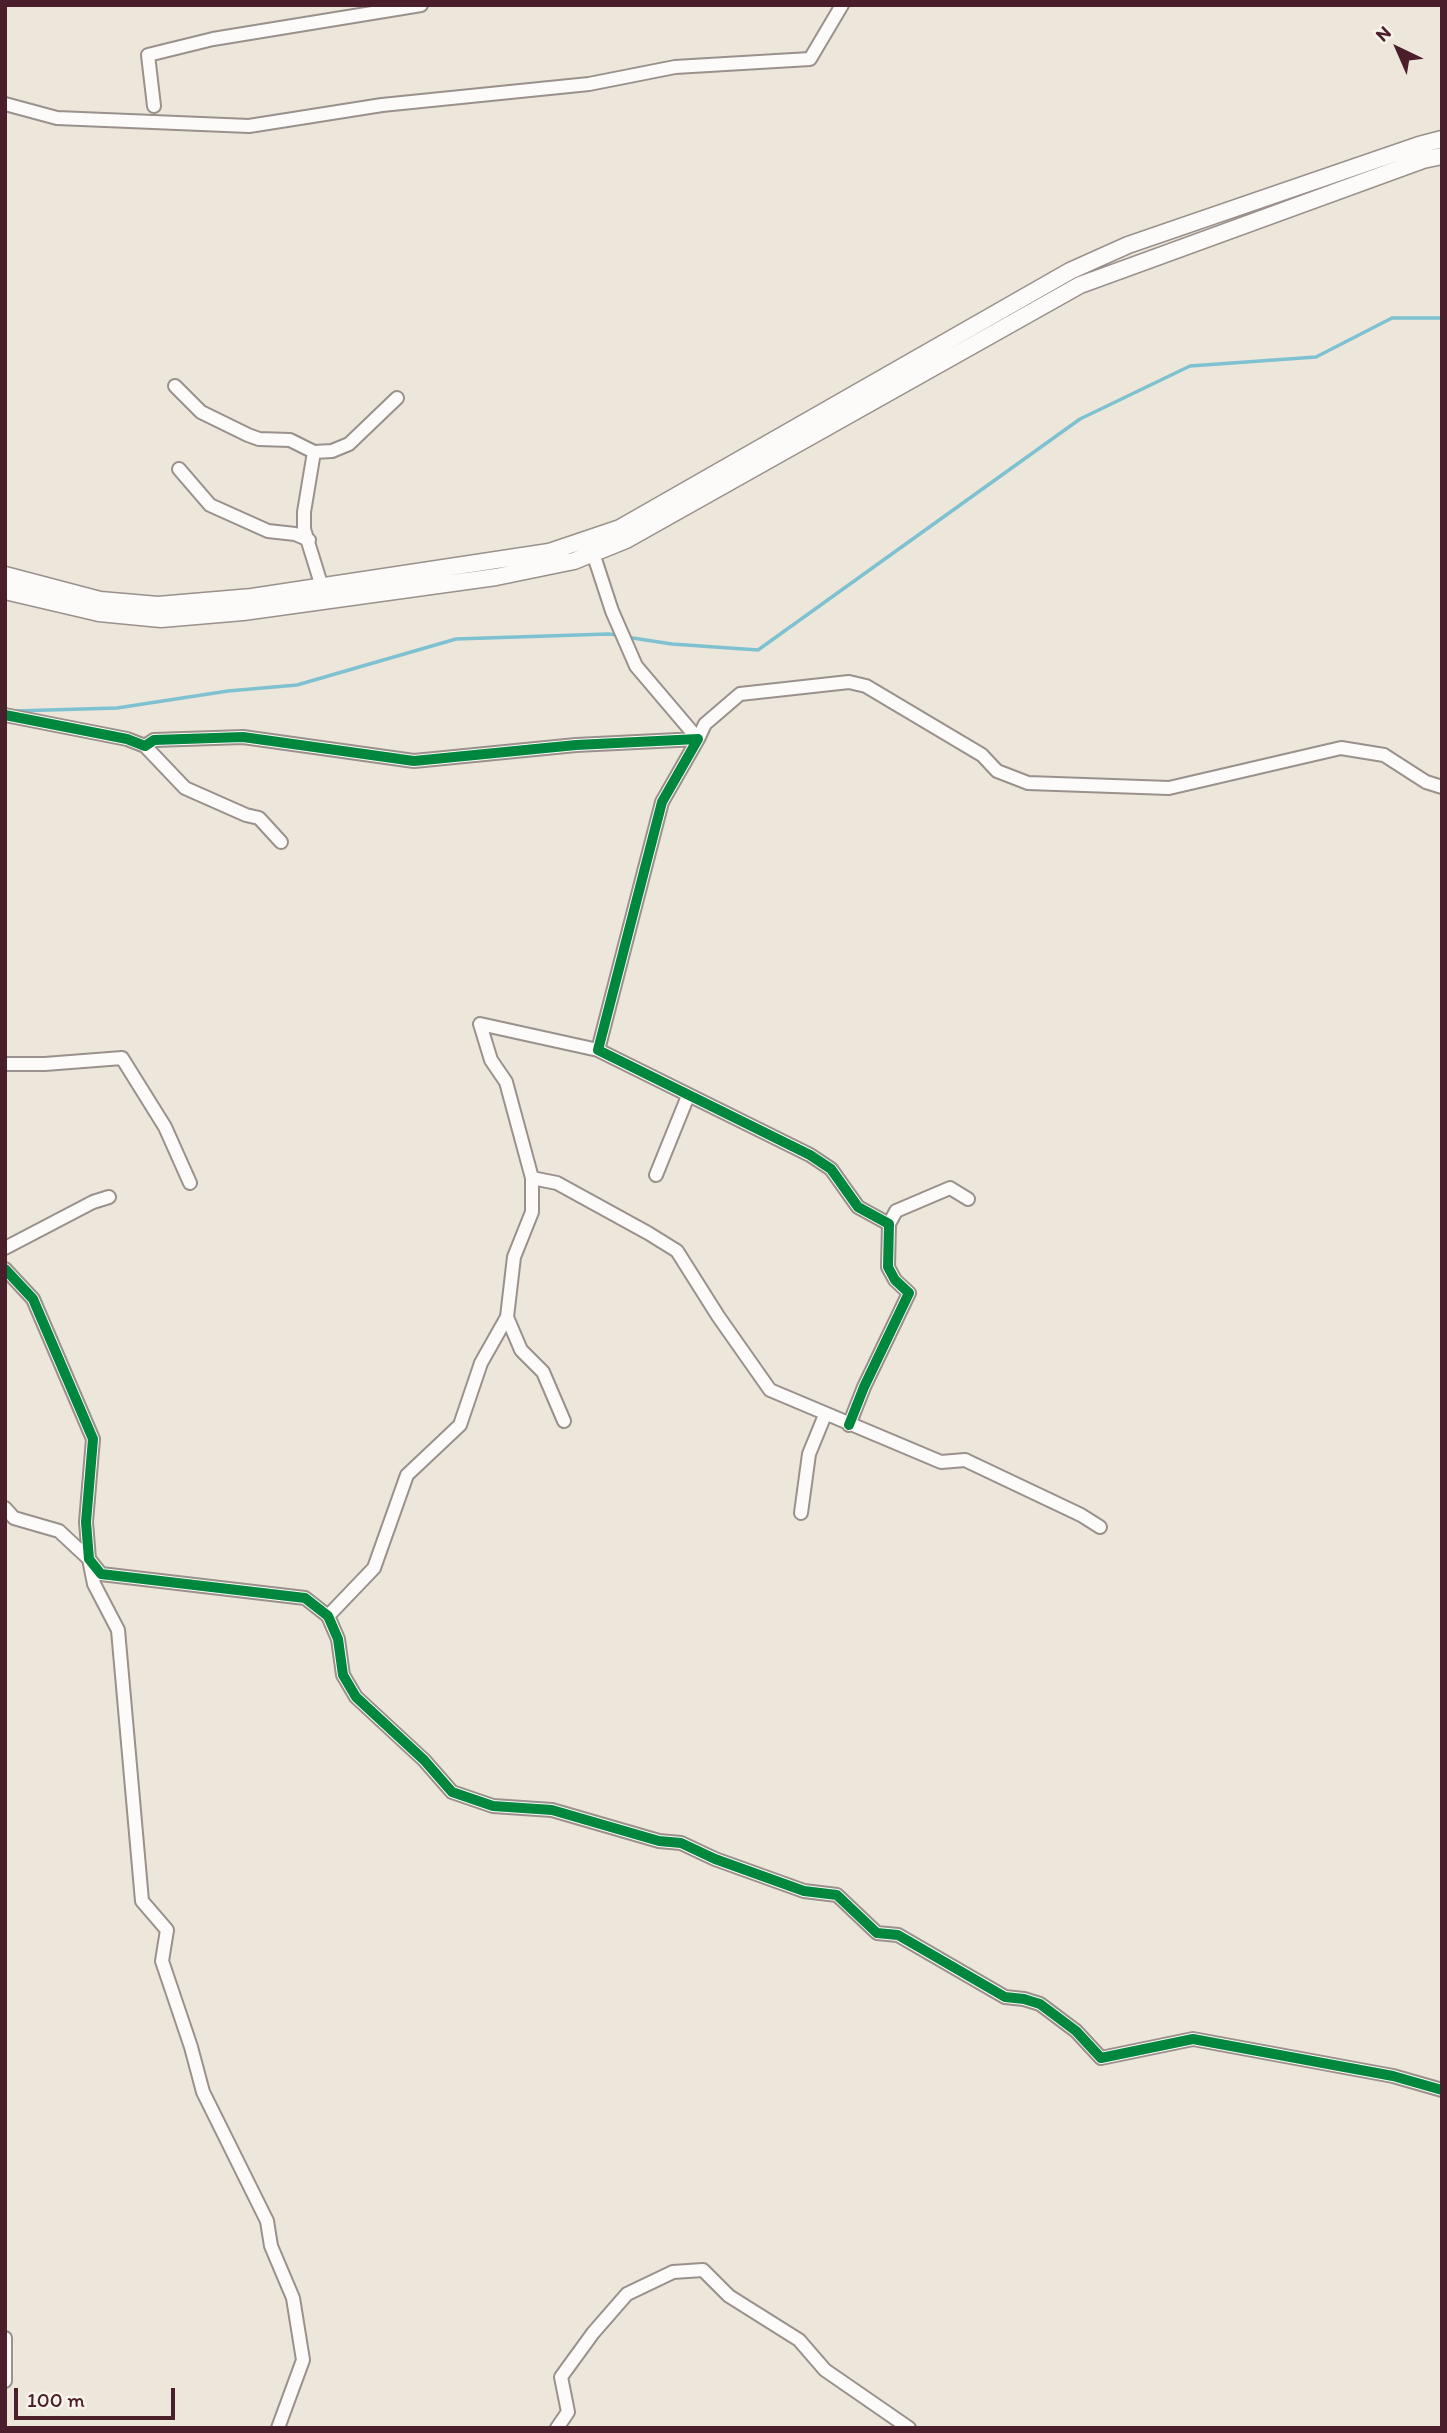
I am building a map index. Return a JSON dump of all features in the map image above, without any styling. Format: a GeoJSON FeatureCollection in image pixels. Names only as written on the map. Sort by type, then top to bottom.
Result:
{"type":"FeatureCollection","features":[{"type":"Feature","properties":{"kind":"main road"},"geometry":{"type":"LineString","coordinates":[[5,575],[100,600],[158,605],[252,597],[549,552],[620,528],[1070,271],[1128,245],[1442,139]]}},
{"type":"Feature","properties":{"kind":"main road"},"geometry":{"type":"LineString","coordinates":[[5,592],[99,613],[161,619],[243,612],[495,577],[574,561],[626,540],[1080,285],[1412,164],[1442,156]]}},
{"type":"Feature","properties":{"kind":"street"},"geometry":{"type":"LineString","coordinates":[[154,106],[148,55],[213,39],[421,5]]}},
{"type":"Feature","properties":{"kind":"street"},"geometry":{"type":"LineString","coordinates":[[5,104],[57,118],[249,126],[382,105],[589,83],[675,67],[810,58],[842,5]]}},
{"type":"Feature","properties":{"kind":"street"},"geometry":{"type":"LineString","coordinates":[[175,386],[201,412],[248,435],[259,439],[290,440],[314,452],[331,452],[349,444],[397,398]]}},
{"type":"Feature","properties":{"kind":"street"},"geometry":{"type":"LineString","coordinates":[[314,452],[304,512],[304,529],[322,587]]}},
{"type":"Feature","properties":{"kind":"street"},"geometry":{"type":"LineString","coordinates":[[178,469],[210,505],[268,531],[295,534],[309,540]]}},
{"type":"Feature","properties":{"kind":"street"},"geometry":{"type":"LineString","coordinates":[[593,553],[612,611],[636,666],[698,739]]}},
{"type":"Feature","properties":{"kind":"street"},"geometry":{"type":"LineString","coordinates":[[598,1050],[662,802],[705,724],[740,694],[849,682],[866,686],[982,755],[997,771],[1028,783],[1169,788],[1342,748],[1384,755],[1426,782],[1442,787]]}},
{"type":"Feature","properties":{"kind":"street"},"geometry":{"type":"LineString","coordinates":[[5,715],[127,739],[145,746],[185,788],[246,815],[259,818],[281,842]]}},
{"type":"Feature","properties":{"kind":"street"},"geometry":{"type":"LineString","coordinates":[[145,746],[154,740],[243,737],[414,761],[576,745],[698,739]]}},
{"type":"Feature","properties":{"kind":"street"},"geometry":{"type":"LineString","coordinates":[[328,1616],[374,1568],[407,1475],[460,1425],[481,1363],[507,1317],[514,1256],[532,1212],[532,1178],[506,1082],[491,1060],[480,1024],[598,1050],[810,1155],[831,1169],[858,1207],[889,1224]]}},
{"type":"Feature","properties":{"kind":"street"},"geometry":{"type":"LineString","coordinates":[[5,1064],[46,1065],[122,1058],[165,1126],[190,1184]]}},
{"type":"Feature","properties":{"kind":"street"},"geometry":{"type":"LineString","coordinates":[[656,1175],[688,1096]]}},
{"type":"Feature","properties":{"kind":"street"},"geometry":{"type":"LineString","coordinates":[[532,1178],[557,1183],[677,1251],[770,1390],[941,1462],[965,1460],[1081,1515],[1100,1527]]}},
{"type":"Feature","properties":{"kind":"street"},"geometry":{"type":"LineString","coordinates":[[849,1425],[909,1293],[895,1280],[888,1267],[889,1224],[897,1211],[950,1188],[968,1199]]}},
{"type":"Feature","properties":{"kind":"street"},"geometry":{"type":"LineString","coordinates":[[5,1248],[93,1202],[109,1197]]}},
{"type":"Feature","properties":{"kind":"street"},"geometry":{"type":"LineString","coordinates":[[5,1269],[33,1299],[93,1439],[86,1522],[89,1559],[94,1584],[118,1630],[142,1901],[167,1930],[162,1961],[203,2092],[267,2221],[271,2246],[293,2298],[303,2360],[278,2428]]}},
{"type":"Feature","properties":{"kind":"street"},"geometry":{"type":"LineString","coordinates":[[507,1317],[521,1350],[543,1372],[564,1420]]}},
{"type":"Feature","properties":{"kind":"street"},"geometry":{"type":"LineString","coordinates":[[801,1513],[809,1454],[825,1415]]}},
{"type":"Feature","properties":{"kind":"street"},"geometry":{"type":"LineString","coordinates":[[5,1508],[14,1518],[59,1531],[101,1574],[305,1598],[328,1616],[338,1639],[342,1675],[356,1697],[424,1760],[452,1792],[492,1806],[552,1810],[659,1841],[681,1843],[715,1859],[804,1891],[837,1895],[877,1933],[898,1935],[1005,1997],[1024,1998],[1040,2004],[1076,2031],[1101,2058],[1193,2039],[1393,2076],[1442,2090]]}},
{"type":"Feature","properties":{"kind":"street"},"geometry":{"type":"LineString","coordinates":[[557,2428],[568,2412],[561,2377],[593,2333],[627,2294],[673,2272],[703,2270],[729,2296],[799,2340],[825,2370],[909,2428]]}},
{"type":"Feature","properties":{"kind":"street"},"geometry":{"type":"LineString","coordinates":[[5,2338],[5,2381]]}},
{"type":"Feature","properties":{"kind":"waterway"},"geometry":{"type":"LineString","coordinates":[[626,637],[672,644],[758,650],[1080,419],[1190,366],[1316,357],[1392,318],[1442,318]]}},
{"type":"Feature","properties":{"kind":"waterway"},"geometry":{"type":"LineString","coordinates":[[14,711],[117,708],[228,691],[297,685],[456,639],[618,635]]}},
{"type":"Feature","properties":{"kind":"cycle path"},"geometry":{"type":"LineString","coordinates":[[5,715],[127,739],[145,746],[154,740],[243,737],[414,761],[576,745],[698,739],[662,802],[598,1050],[810,1155],[831,1169],[858,1207],[889,1224],[888,1267],[895,1280],[909,1293],[849,1425]]}},
{"type":"Feature","properties":{"kind":"cycle path"},"geometry":{"type":"LineString","coordinates":[[5,1269],[33,1299],[93,1439],[86,1522],[89,1559],[101,1574],[305,1598],[328,1616],[338,1639],[343,1675],[356,1697],[424,1760],[452,1792],[493,1806],[552,1810],[659,1841],[681,1843],[715,1859],[804,1891],[837,1895],[877,1933],[898,1935],[1005,1997],[1040,2004],[1076,2031],[1101,2058],[1193,2039],[1393,2076],[1442,2090]]}}]}
